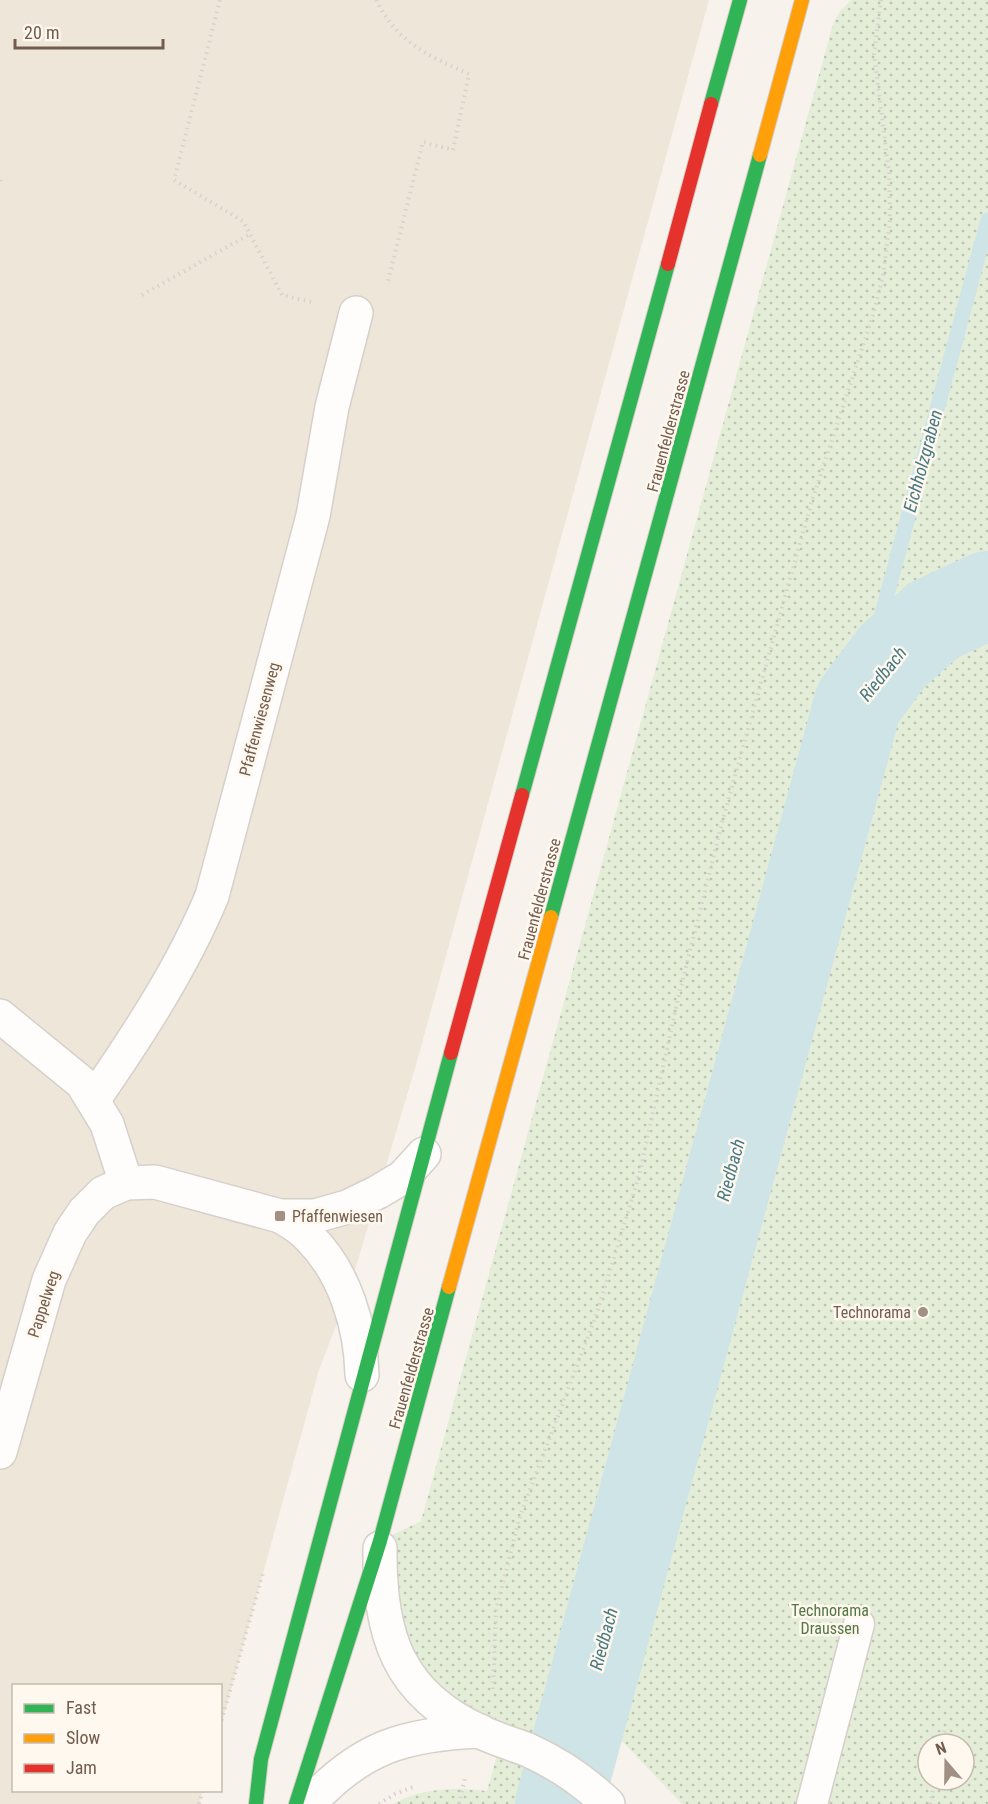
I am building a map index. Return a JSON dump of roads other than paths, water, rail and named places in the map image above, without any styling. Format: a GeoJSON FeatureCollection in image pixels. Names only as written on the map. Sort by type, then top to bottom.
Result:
{"type":"FeatureCollection","features":[{"type":"Feature","properties":{"kind":"main road"},"geometry":{"type":"LineString","coordinates":[[256,1804],[261,1759],[362,1380],[740,0]]}},
{"type":"Feature","properties":{"kind":"main road","name":"Frauenfelderstrasse"},"geometry":{"type":"LineString","coordinates":[[296,1804],[380,1540],[802,0]]}},
{"type":"Feature","properties":{"kind":"street","name":"Pfaffenwiesenweg"},"geometry":{"type":"LineString","coordinates":[[94,1100],[184,955],[212,896],[313,516],[332,407],[356,313]]}},
{"type":"Feature","properties":{"kind":"street"},"geometry":{"type":"LineString","coordinates":[[0,1016],[75,1076],[94,1100],[107,1124],[126,1183],[155,1182],[280,1216],[315,1216],[347,1207],[378,1192],[404,1177],[424,1154]]}},
{"type":"Feature","properties":{"kind":"street","name":"Pappelweg"},"geometry":{"type":"LineString","coordinates":[[0,1452],[49,1280],[70,1233],[93,1201],[103,1193],[126,1183]]}},
{"type":"Feature","properties":{"kind":"street"},"geometry":{"type":"LineString","coordinates":[[280,1216],[310,1237],[333,1268],[347,1297],[358,1329],[362,1351],[362,1380]]}},
{"type":"Feature","properties":{"kind":"street"},"geometry":{"type":"LineString","coordinates":[[380,1540],[383,1611],[396,1654],[406,1673],[418,1688],[447,1712],[480,1731],[530,1751],[565,1770],[606,1802]]}},
{"type":"Feature","properties":{"kind":"street"},"geometry":{"type":"LineString","coordinates":[[309,1804],[332,1780],[366,1755],[386,1746],[428,1735],[480,1731]]}},
{"type":"Feature","properties":{"kind":"lane"},"geometry":{"type":"LineString","coordinates":[[812,1804],[859,1624]]}},
{"type":"Feature","properties":{"kind":"waterway","name":"Eichholzgraben"},"geometry":{"type":"LineString","coordinates":[[858,703],[988,220]]}},
{"type":"Feature","properties":{"kind":"waterway","name":"Riedbach"},"geometry":{"type":"LineString","coordinates":[[559,1804],[858,703],[893,656],[934,620],[988,595]]}},
{"type":"Feature","properties":{"kind":"place","name":"Pfaffenwiesen"},"geometry":{"type":"Point","coordinates":[280,1216]}},
{"type":"Feature","properties":{"kind":"place","name":"Technorama"},"geometry":{"type":"Point","coordinates":[923,1312]}},
{"type":"Feature","properties":{"kind":"park label","name":"Technorama Draussen"},"geometry":{"type":"Point","coordinates":[830,1619]}}]}
